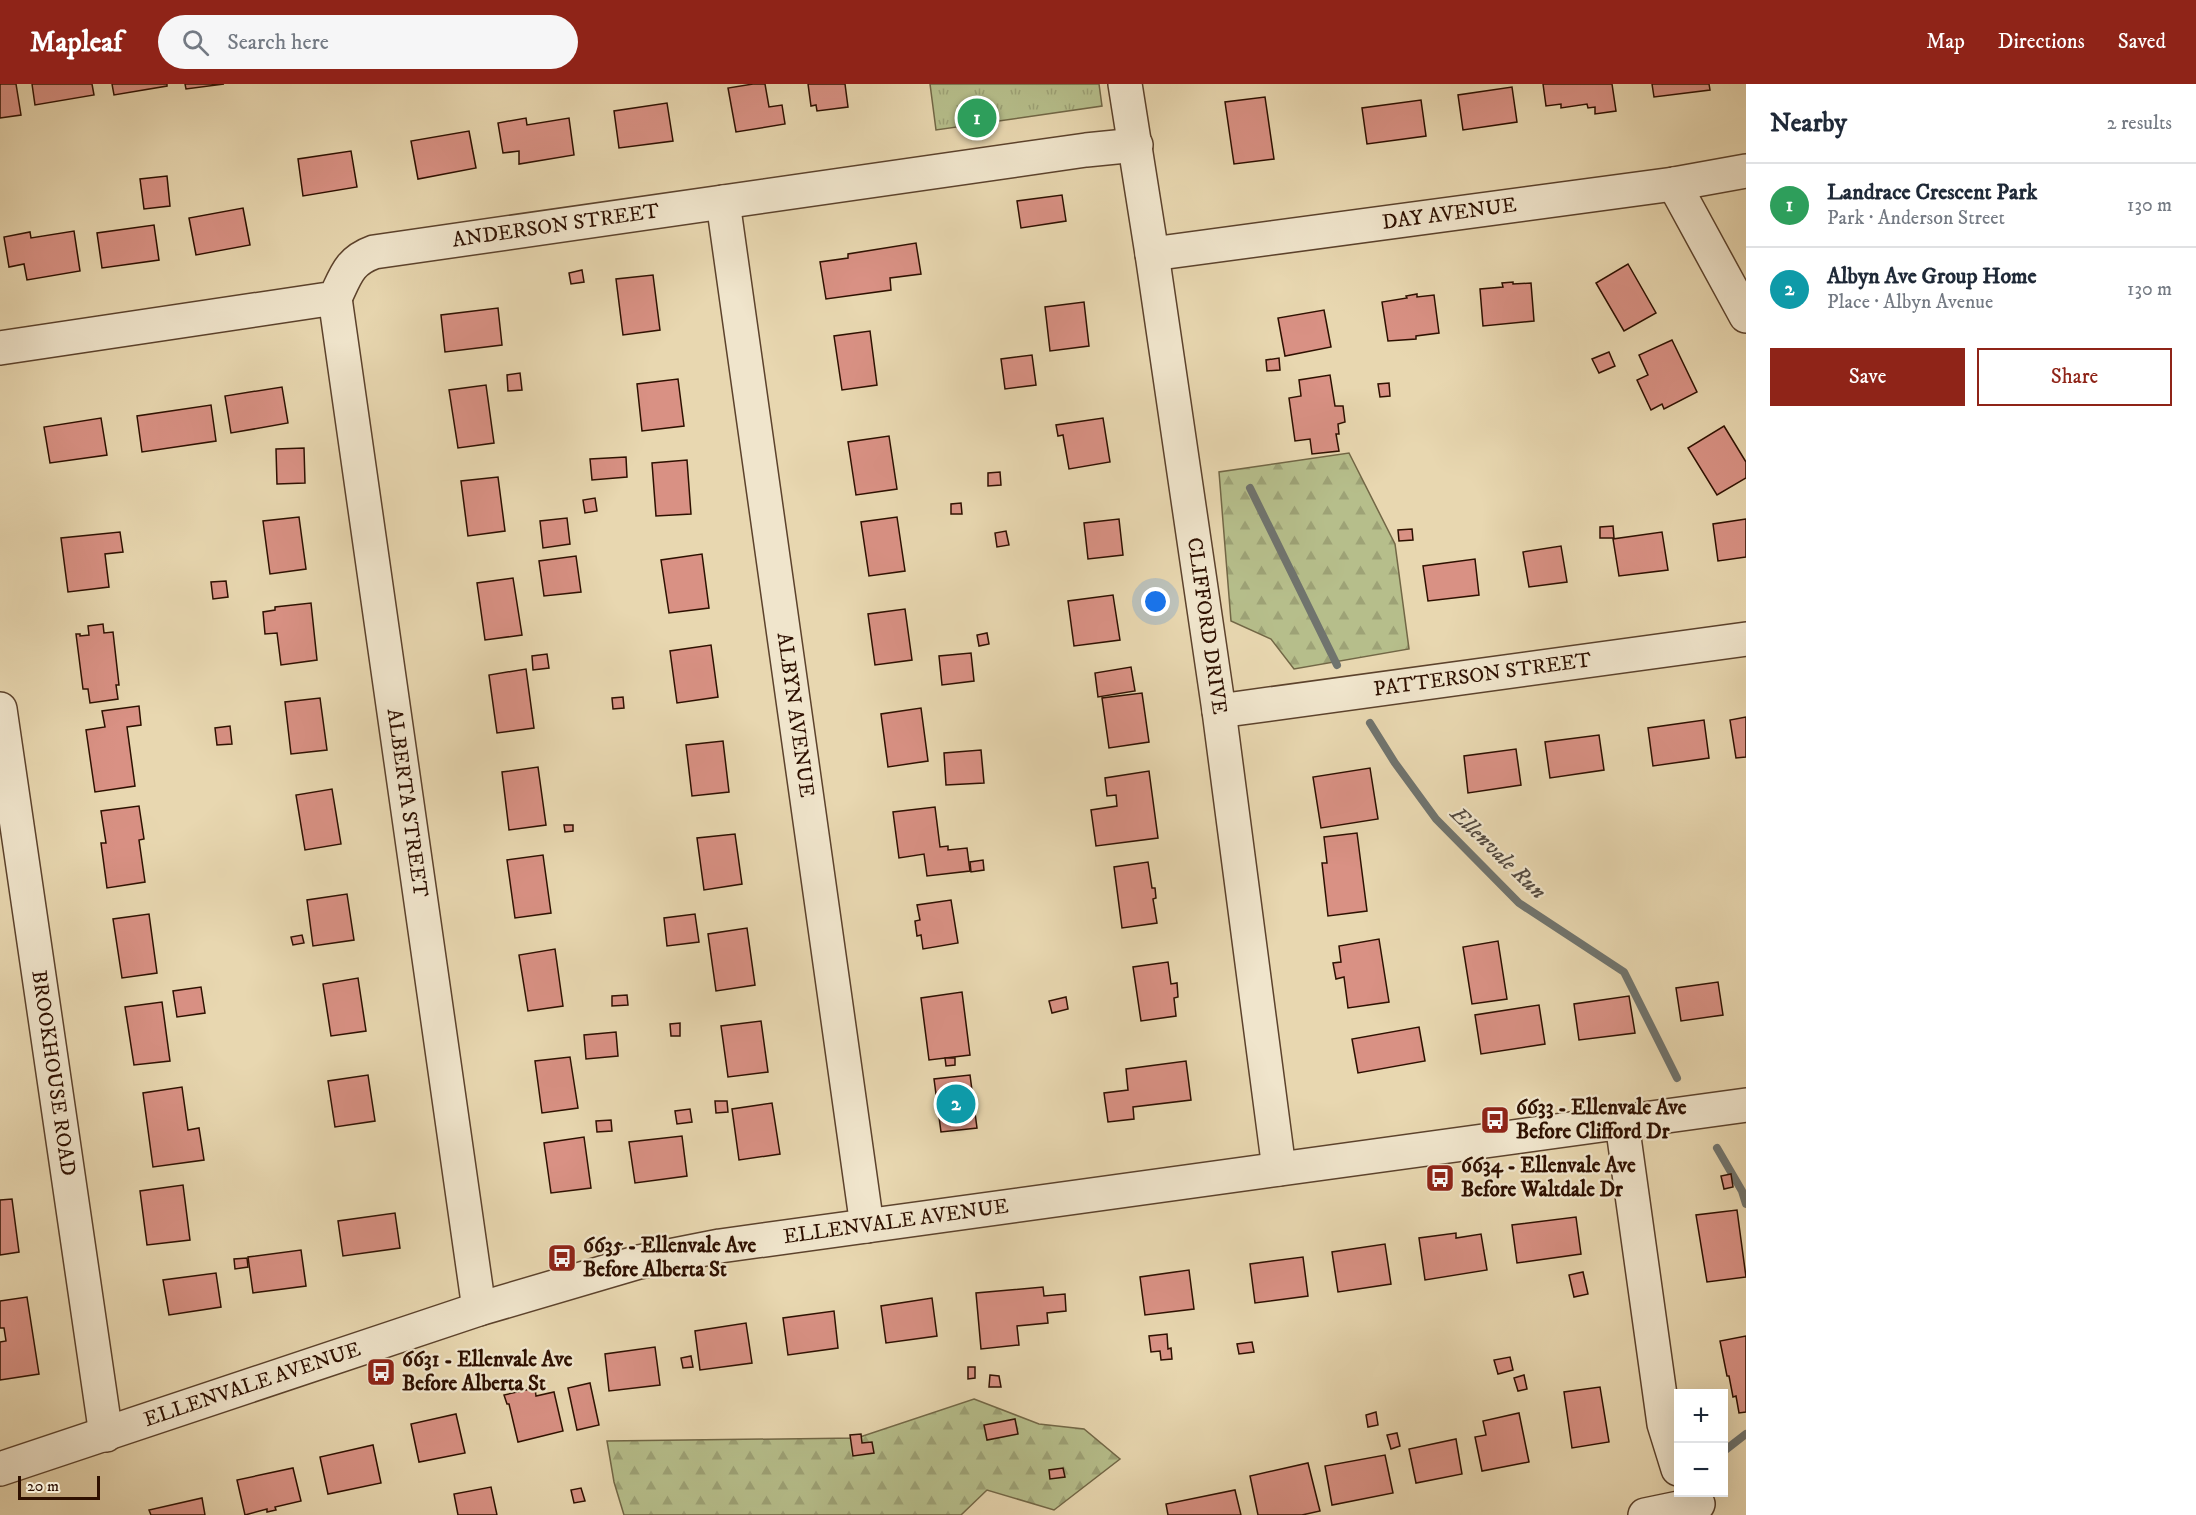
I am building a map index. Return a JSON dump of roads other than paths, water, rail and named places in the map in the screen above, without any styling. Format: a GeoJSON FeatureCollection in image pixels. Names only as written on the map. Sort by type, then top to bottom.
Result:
{"type":"FeatureCollection","features":[{"type":"Feature","properties":{"kind":"street","name":"CLIFFORD DRIVE"},"geometry":{"type":"LineString","coordinates":[[1125,84],[1136,144],[1219,711],[1279,1169]]}},
{"type":"Feature","properties":{"kind":"street","name":"ANDERSON STREET"},"geometry":{"type":"LineString","coordinates":[[335,298],[347,272],[359,257],[374,252],[1136,144]]}},
{"type":"Feature","properties":{"kind":"street","name":"DAY AVENUE"},"geometry":{"type":"LineString","coordinates":[[1152,254],[1674,184],[1746,171]]}},
{"type":"Feature","properties":{"kind":"street"},"geometry":{"type":"LineString","coordinates":[[1674,184],[1746,316]]}},
{"type":"Feature","properties":{"kind":"street","name":"ALBYN AVENUE"},"geometry":{"type":"LineString","coordinates":[[723,202],[867,1226]]}},
{"type":"Feature","properties":{"kind":"street"},"geometry":{"type":"LineString","coordinates":[[0,348],[335,298]]}},
{"type":"Feature","properties":{"kind":"street","name":"ALBERTA STREET"},"geometry":{"type":"LineString","coordinates":[[335,298],[479,1309]]}},
{"type":"Feature","properties":{"kind":"street","name":"PATTERSON STREET"},"geometry":{"type":"LineString","coordinates":[[1219,711],[1746,639]]}},
{"type":"Feature","properties":{"kind":"street","name":"BROOKHOUSE ROAD"},"geometry":{"type":"LineString","coordinates":[[0,709],[13,894],[106,1435]]}},
{"type":"Feature","properties":{"kind":"street","name":"ELLENVALE AVENUE"},"geometry":{"type":"LineString","coordinates":[[0,1469],[479,1309],[639,1262],[720,1246],[1746,1105]]}},
{"type":"Feature","properties":{"kind":"street"},"geometry":{"type":"LineString","coordinates":[[1622,1123],[1664,1424],[1674,1456]]}},
{"type":"Feature","properties":{"kind":"street"},"geometry":{"type":"LineString","coordinates":[[1645,1515],[1700,1504]]}},
{"type":"Feature","properties":{"kind":"waterway","name":"Ellenvale Run"},"geometry":{"type":"LineString","coordinates":[[1250,488],[1337,665]]}},
{"type":"Feature","properties":{"kind":"waterway","name":"Ellenvale Run"},"geometry":{"type":"LineString","coordinates":[[1370,723],[1395,763],[1436,819],[1519,903],[1624,972],[1677,1078]]}},
{"type":"Feature","properties":{"kind":"waterway","name":"Ellenvale Run"},"geometry":{"type":"LineString","coordinates":[[1717,1148],[1742,1191],[1746,1204]]}},
{"type":"Feature","properties":{"kind":"waterway","name":"Ellenvale Run"},"geometry":{"type":"LineString","coordinates":[[1728,1448],[1746,1434]]}},
{"type":"Feature","properties":{"kind":"place","name":"Landrace Crescent Park"},"geometry":{"type":"Point","coordinates":[977,118]}},
{"type":"Feature","properties":{"kind":"place","name":"Albyn Ave Group Home"},"geometry":{"type":"Point","coordinates":[956,1104]}},
{"type":"Feature","properties":{"kind":"place","name":"6633 - Ellenvale Ave Before Clifford Dr"},"geometry":{"type":"Point","coordinates":[1495,1120]}},
{"type":"Feature","properties":{"kind":"place","name":"6634 - Ellenvale Ave Before Waltdale Dr"},"geometry":{"type":"Point","coordinates":[1440,1178]}},
{"type":"Feature","properties":{"kind":"place","name":"6635 - Ellenvale Ave Before Alberta St"},"geometry":{"type":"Point","coordinates":[562,1258]}},
{"type":"Feature","properties":{"kind":"place","name":"6631 - Ellenvale Ave Before Alberta St"},"geometry":{"type":"Point","coordinates":[381,1372]}}]}
